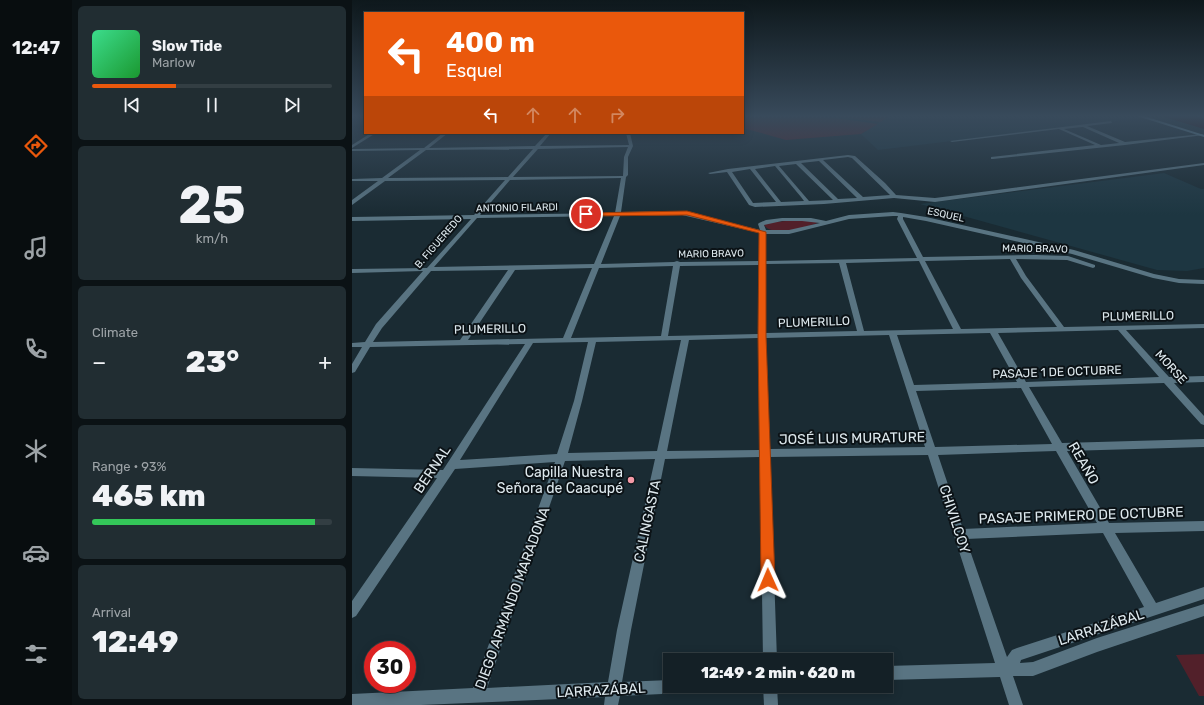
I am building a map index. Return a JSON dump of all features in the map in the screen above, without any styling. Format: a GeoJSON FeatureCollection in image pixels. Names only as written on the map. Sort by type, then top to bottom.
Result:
{"type":"FeatureCollection","features":[{"type":"Feature","properties":{"kind":"street"},"geometry":{"type":"LineString","coordinates":[[416,149],[429,149]]}},
{"type":"Feature","properties":{"kind":"street"},"geometry":{"type":"LineString","coordinates":[[352,203],[423,149]]}},
{"type":"Feature","properties":{"kind":"street","name":"B. FIGUEREDO"},"geometry":{"type":"LineString","coordinates":[[352,370],[379,326],[533,149]]}},
{"type":"Feature","properties":{"kind":"street"},"geometry":{"type":"LineString","coordinates":[[566,340],[618,214],[624,177],[626,174],[626,157],[630,149]]}},
{"type":"Feature","properties":{"kind":"street"},"geometry":{"type":"LineString","coordinates":[[993,158],[1083,149]]}},
{"type":"Feature","properties":{"kind":"street"},"geometry":{"type":"LineString","coordinates":[[710,173],[844,156],[853,157],[894,196]]}},
{"type":"Feature","properties":{"kind":"street"},"geometry":{"type":"LineString","coordinates":[[819,159],[862,199]]}},
{"type":"Feature","properties":{"kind":"street"},"geometry":{"type":"LineString","coordinates":[[797,162],[837,201]]}},
{"type":"Feature","properties":{"kind":"street"},"geometry":{"type":"LineString","coordinates":[[775,164],[807,202]]}},
{"type":"Feature","properties":{"kind":"street"},"geometry":{"type":"LineString","coordinates":[[728,170],[751,204],[755,205],[837,201],[894,196],[939,200],[1204,164]]}},
{"type":"Feature","properties":{"kind":"street"},"geometry":{"type":"LineString","coordinates":[[751,168],[780,204]]}},
{"type":"Feature","properties":{"kind":"street"},"geometry":{"type":"LineString","coordinates":[[352,180],[624,177]]}},
{"type":"Feature","properties":{"kind":"street","name":"ANTONIO FILARDI"},"geometry":{"type":"LineString","coordinates":[[352,219],[682,213]]}},
{"type":"Feature","properties":{"kind":"street","name":"ESQUEL"},"geometry":{"type":"LineString","coordinates":[[682,213],[762,232],[792,232],[824,222],[860,215],[901,215],[933,220],[1074,252],[1153,276],[1179,281],[1204,282]]}},
{"type":"Feature","properties":{"kind":"street"},"geometry":{"type":"LineString","coordinates":[[901,215],[900,219],[958,331]]}},
{"type":"Feature","properties":{"kind":"street"},"geometry":{"type":"LineString","coordinates":[[770,653],[762,336],[761,224],[766,221],[806,218],[824,222]]}},
{"type":"Feature","properties":{"kind":"street"},"geometry":{"type":"LineString","coordinates":[[1012,258],[1023,276],[1062,329]]}},
{"type":"Feature","properties":{"kind":"street","name":"MARIO BRAVO"},"geometry":{"type":"LineString","coordinates":[[352,270],[1012,258],[1068,258],[1093,266]]}},
{"type":"Feature","properties":{"kind":"street"},"geometry":{"type":"LineString","coordinates":[[842,261],[861,333]]}},
{"type":"Feature","properties":{"kind":"street"},"geometry":{"type":"LineString","coordinates":[[664,338],[677,263]]}},
{"type":"Feature","properties":{"kind":"street"},"geometry":{"type":"LineString","coordinates":[[463,342],[513,268]]}},
{"type":"Feature","properties":{"kind":"street","name":"PLUMERILLO"},"geometry":{"type":"LineString","coordinates":[[352,345],[1204,326]]}},
{"type":"Feature","properties":{"kind":"street","name":"MORSE"},"geometry":{"type":"LineString","coordinates":[[1120,328],[1204,422]]}},
{"type":"Feature","properties":{"kind":"street","name":"REAÑO"},"geometry":{"type":"LineString","coordinates":[[992,330],[1153,610]]}},
{"type":"Feature","properties":{"kind":"street","name":"CHIVILCOY"},"geometry":{"type":"LineString","coordinates":[[892,332],[933,451],[1016,705]]}},
{"type":"Feature","properties":{"kind":"street","name":"CALINGASTA"},"geometry":{"type":"LineString","coordinates":[[611,705],[686,337]]}},
{"type":"Feature","properties":{"kind":"street","name":"DIEGO ARMANDO MARADONA"},"geometry":{"type":"LineString","coordinates":[[477,696],[562,458],[593,339]]}},
{"type":"Feature","properties":{"kind":"street","name":"BERNAL"},"geometry":{"type":"LineString","coordinates":[[352,612],[452,465],[531,340]]}},
{"type":"Feature","properties":{"kind":"street","name":"PASAJE 1 DE OCTUBRE"},"geometry":{"type":"LineString","coordinates":[[911,388],[1204,379]]}},
{"type":"Feature","properties":{"kind":"street","name":"JOSÉ LUIS MURATURE"},"geometry":{"type":"LineString","coordinates":[[452,465],[573,456],[933,451],[1204,443]]}},
{"type":"Feature","properties":{"kind":"street"},"geometry":{"type":"LineString","coordinates":[[352,472],[445,474]]}},
{"type":"Feature","properties":{"kind":"street","name":"PASAJE PRIMERO DE OCTUBRE"},"geometry":{"type":"LineString","coordinates":[[960,534],[1105,528],[1204,526]]}},
{"type":"Feature","properties":{"kind":"street","name":"LARRAZÁBAL"},"geometry":{"type":"LineString","coordinates":[[1005,670],[1017,655],[1204,593]]}},
{"type":"Feature","properties":{"kind":"street","name":"LARRAZÁBAL"},"geometry":{"type":"LineString","coordinates":[[893,673],[1033,669],[1204,610]]}},
{"type":"Feature","properties":{"kind":"street","name":"LARRAZÁBAL"},"geometry":{"type":"LineString","coordinates":[[352,701],[458,701],[477,696],[663,687]]}},
{"type":"Feature","properties":{"kind":"street"},"geometry":{"type":"LineString","coordinates":[[770,693],[771,705]]}},
{"type":"Feature","properties":{"kind":"shaded area"},"geometry":{"type":"Polygon","coordinates":[[[1164,173],[1204,189],[1204,268],[1187,271],[1157,270],[920,204],[1164,173]]]}},
{"type":"Feature","properties":{"kind":"shaded area"},"geometry":{"type":"Polygon","coordinates":[[[808,219],[818,223],[797,229],[780,231],[767,228],[763,223],[808,219]]]}},
{"type":"Feature","properties":{"kind":"shaded area"},"geometry":{"type":"Polygon","coordinates":[[[1204,654],[1204,696],[1199,696],[1176,655],[1204,654]]]}},
{"type":"Feature","properties":{"kind":"place","name":"Capilla Nuestra Señora de Caacupé"},"geometry":{"type":"Point","coordinates":[631,480]}},
{"type":"Feature","properties":{"kind":"route"},"geometry":{"type":"LineString","coordinates":[[586,214],[687,213],[762,232],[762,336],[768,580]]}}]}
